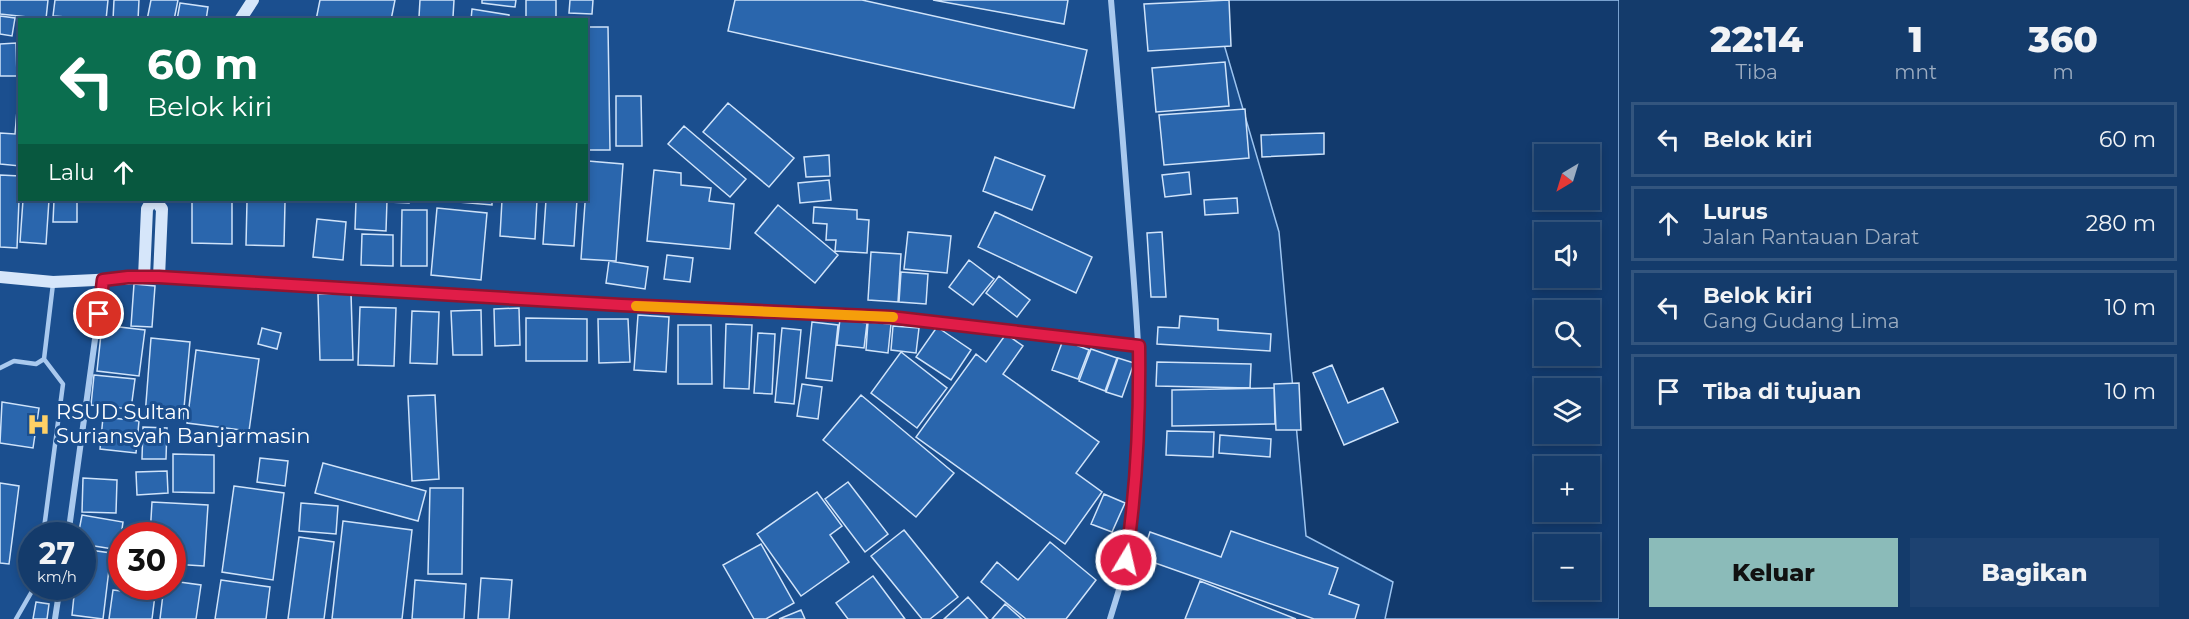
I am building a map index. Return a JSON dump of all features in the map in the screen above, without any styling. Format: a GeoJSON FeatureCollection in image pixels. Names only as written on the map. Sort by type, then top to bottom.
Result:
{"type":"FeatureCollection","features":[{"type":"Feature","properties":{"kind":"street"},"geometry":{"type":"LineString","coordinates":[[241,18],[253,0]]}},
{"type":"Feature","properties":{"kind":"street"},"geometry":{"type":"LineString","coordinates":[[1110,619],[1126,560],[1135,500],[1141,428],[1139,346],[1111,0]]}},
{"type":"Feature","properties":{"kind":"street"},"geometry":{"type":"LineString","coordinates":[[144,277],[147,209],[153,201]]}},
{"type":"Feature","properties":{"kind":"street"},"geometry":{"type":"LineString","coordinates":[[155,201],[162,209],[159,277]]}},
{"type":"Feature","properties":{"kind":"street"},"geometry":{"type":"LineString","coordinates":[[0,277],[53,282],[159,277],[609,305],[890,317],[1139,346]]}},
{"type":"Feature","properties":{"kind":"street"},"geometry":{"type":"LineString","coordinates":[[70,522],[103,280]]}},
{"type":"Feature","properties":{"kind":"street"},"geometry":{"type":"LineString","coordinates":[[55,619],[58,600]]}},
{"type":"Feature","properties":{"kind":"lane"},"geometry":{"type":"LineString","coordinates":[[45,522],[63,384],[45,359],[53,282]]}},
{"type":"Feature","properties":{"kind":"lane"},"geometry":{"type":"LineString","coordinates":[[0,368],[14,362],[36,364],[45,359]]}},
{"type":"Feature","properties":{"kind":"lane"},"geometry":{"type":"LineString","coordinates":[[16,619],[27,600]]}},
{"type":"Feature","properties":{"kind":"water"},"geometry":{"type":"Polygon","coordinates":[[[1211,0],[1619,0],[1619,619],[1385,619],[1393,582],[1306,536],[1279,232],[1211,0]]]}},
{"type":"Feature","properties":{"kind":"building"},"geometry":{"type":"Polygon","coordinates":[[[0,0],[48,0],[46,18],[0,14],[0,0]]]}},
{"type":"Feature","properties":{"kind":"building"},"geometry":{"type":"Polygon","coordinates":[[[55,0],[108,0],[106,18],[53,16],[55,0]]]}},
{"type":"Feature","properties":{"kind":"building"},"geometry":{"type":"Polygon","coordinates":[[[114,0],[139,0],[138,18],[113,18],[114,0]]]}},
{"type":"Feature","properties":{"kind":"building"},"geometry":{"type":"Polygon","coordinates":[[[151,0],[178,0],[174,18],[147,18],[151,0]]]}},
{"type":"Feature","properties":{"kind":"building"},"geometry":{"type":"Polygon","coordinates":[[[320,0],[395,0],[391,18],[316,18],[320,0]]]}},
{"type":"Feature","properties":{"kind":"building"},"geometry":{"type":"Polygon","coordinates":[[[420,0],[454,0],[453,17],[419,17],[420,0]]]}},
{"type":"Feature","properties":{"kind":"building"},"geometry":{"type":"Polygon","coordinates":[[[482,0],[516,0],[515,7],[482,3],[482,0]]]}},
{"type":"Feature","properties":{"kind":"building"},"geometry":{"type":"Polygon","coordinates":[[[526,0],[556,0],[556,18],[526,18],[526,0]]]}},
{"type":"Feature","properties":{"kind":"building"},"geometry":{"type":"Polygon","coordinates":[[[570,0],[593,0],[592,14],[569,13],[570,0]]]}},
{"type":"Feature","properties":{"kind":"building"},"geometry":{"type":"Polygon","coordinates":[[[735,0],[862,0],[1087,50],[1074,108],[728,31],[735,0]]]}},
{"type":"Feature","properties":{"kind":"building"},"geometry":{"type":"Polygon","coordinates":[[[933,0],[1068,0],[1064,24],[933,0]]]}},
{"type":"Feature","properties":{"kind":"building"},"geometry":{"type":"Polygon","coordinates":[[[1229,0],[1231,46],[1148,51],[1144,4],[1229,0]]]}},
{"type":"Feature","properties":{"kind":"building"},"geometry":{"type":"Polygon","coordinates":[[[180,3],[208,7],[206,18],[177,18],[180,3]]]}},
{"type":"Feature","properties":{"kind":"building"},"geometry":{"type":"Polygon","coordinates":[[[472,9],[509,15],[509,18],[471,18],[472,9]]]}},
{"type":"Feature","properties":{"kind":"building"},"geometry":{"type":"Polygon","coordinates":[[[0,16],[15,18],[12,36],[0,34],[0,16]]]}},
{"type":"Feature","properties":{"kind":"building"},"geometry":{"type":"Polygon","coordinates":[[[588,27],[608,27],[610,150],[588,150],[588,27]]]}},
{"type":"Feature","properties":{"kind":"building"},"geometry":{"type":"Polygon","coordinates":[[[16,43],[17,76],[0,76],[0,44],[16,43]]]}},
{"type":"Feature","properties":{"kind":"building"},"geometry":{"type":"Polygon","coordinates":[[[1225,62],[1229,106],[1156,112],[1152,68],[1225,62]]]}},
{"type":"Feature","properties":{"kind":"building"},"geometry":{"type":"Polygon","coordinates":[[[616,96],[641,96],[642,146],[616,146],[616,96]]]}},
{"type":"Feature","properties":{"kind":"building"},"geometry":{"type":"Polygon","coordinates":[[[18,99],[18,166],[0,164],[0,133],[15,134],[18,99]]]}},
{"type":"Feature","properties":{"kind":"building"},"geometry":{"type":"Polygon","coordinates":[[[728,103],[794,158],[769,187],[703,132],[728,103]]]}},
{"type":"Feature","properties":{"kind":"building"},"geometry":{"type":"Polygon","coordinates":[[[1245,109],[1249,158],[1164,165],[1159,115],[1245,109]]]}},
{"type":"Feature","properties":{"kind":"building"},"geometry":{"type":"Polygon","coordinates":[[[684,126],[746,179],[730,197],[668,144],[684,126]]]}},
{"type":"Feature","properties":{"kind":"building"},"geometry":{"type":"Polygon","coordinates":[[[1324,133],[1324,154],[1262,157],[1261,135],[1324,133]]]}},
{"type":"Feature","properties":{"kind":"building"},"geometry":{"type":"Polygon","coordinates":[[[829,155],[830,176],[806,177],[804,157],[829,155]]]}},
{"type":"Feature","properties":{"kind":"building"},"geometry":{"type":"Polygon","coordinates":[[[995,157],[1045,176],[1032,210],[983,191],[995,157]]]}},
{"type":"Feature","properties":{"kind":"building"},"geometry":{"type":"Polygon","coordinates":[[[588,161],[623,164],[616,261],[581,259],[585,201],[588,201],[588,161]]]}},
{"type":"Feature","properties":{"kind":"building"},"geometry":{"type":"Polygon","coordinates":[[[654,170],[681,173],[681,185],[711,188],[709,201],[734,204],[730,249],[647,241],[654,170]]]}},
{"type":"Feature","properties":{"kind":"building"},"geometry":{"type":"Polygon","coordinates":[[[1189,172],[1191,194],[1165,197],[1162,175],[1189,172]]]}},
{"type":"Feature","properties":{"kind":"building"},"geometry":{"type":"Polygon","coordinates":[[[0,175],[18,176],[17,248],[0,247],[0,175]]]}},
{"type":"Feature","properties":{"kind":"building"},"geometry":{"type":"Polygon","coordinates":[[[829,180],[831,200],[800,203],[798,183],[829,180]]]}},
{"type":"Feature","properties":{"kind":"building"},"geometry":{"type":"Polygon","coordinates":[[[1237,198],[1238,213],[1205,215],[1204,200],[1237,198]]]}},
{"type":"Feature","properties":{"kind":"building"},"geometry":{"type":"Polygon","coordinates":[[[23,201],[49,201],[46,244],[20,242],[23,201]]]}},
{"type":"Feature","properties":{"kind":"building"},"geometry":{"type":"Polygon","coordinates":[[[54,201],[77,201],[77,222],[53,222],[54,201]]]}},
{"type":"Feature","properties":{"kind":"building"},"geometry":{"type":"Polygon","coordinates":[[[192,201],[232,201],[232,244],[192,243],[192,201]]]}},
{"type":"Feature","properties":{"kind":"building"},"geometry":{"type":"Polygon","coordinates":[[[247,201],[285,202],[284,246],[246,245],[247,201]]]}},
{"type":"Feature","properties":{"kind":"building"},"geometry":{"type":"Polygon","coordinates":[[[356,201],[387,201],[386,231],[355,229],[356,201]]]}},
{"type":"Feature","properties":{"kind":"building"},"geometry":{"type":"Polygon","coordinates":[[[409,201],[409,203],[389,202],[409,201]]]}},
{"type":"Feature","properties":{"kind":"building"},"geometry":{"type":"Polygon","coordinates":[[[446,201],[492,201],[492,205],[446,201]]]}},
{"type":"Feature","properties":{"kind":"building"},"geometry":{"type":"Polygon","coordinates":[[[502,201],[537,201],[535,239],[500,236],[502,201]]]}},
{"type":"Feature","properties":{"kind":"building"},"geometry":{"type":"Polygon","coordinates":[[[546,201],[577,201],[574,246],[543,244],[546,201]]]}},
{"type":"Feature","properties":{"kind":"building"},"geometry":{"type":"Polygon","coordinates":[[[778,205],[838,255],[815,283],[755,233],[778,205]]]}},
{"type":"Feature","properties":{"kind":"building"},"geometry":{"type":"Polygon","coordinates":[[[814,207],[857,210],[857,219],[869,220],[867,253],[835,251],[836,240],[826,240],[827,224],[813,223],[814,207]]]}},
{"type":"Feature","properties":{"kind":"building"},"geometry":{"type":"Polygon","coordinates":[[[437,208],[487,213],[481,280],[431,275],[437,208]]]}},
{"type":"Feature","properties":{"kind":"building"},"geometry":{"type":"Polygon","coordinates":[[[402,210],[427,210],[427,266],[401,266],[402,210]]]}},
{"type":"Feature","properties":{"kind":"building"},"geometry":{"type":"Polygon","coordinates":[[[995,212],[1092,257],[1076,293],[978,247],[995,212]]]}},
{"type":"Feature","properties":{"kind":"building"},"geometry":{"type":"Polygon","coordinates":[[[317,219],[346,222],[343,260],[313,257],[317,219]]]}},
{"type":"Feature","properties":{"kind":"building"},"geometry":{"type":"Polygon","coordinates":[[[908,232],[951,236],[947,273],[904,269],[908,232]]]}},
{"type":"Feature","properties":{"kind":"building"},"geometry":{"type":"Polygon","coordinates":[[[1162,232],[1166,297],[1151,297],[1147,233],[1162,232]]]}},
{"type":"Feature","properties":{"kind":"building"},"geometry":{"type":"Polygon","coordinates":[[[362,234],[393,235],[393,266],[361,265],[362,234]]]}},
{"type":"Feature","properties":{"kind":"building"},"geometry":{"type":"Polygon","coordinates":[[[871,252],[901,254],[898,302],[868,300],[871,252]]]}},
{"type":"Feature","properties":{"kind":"building"},"geometry":{"type":"Polygon","coordinates":[[[667,255],[693,258],[690,282],[664,279],[667,255]]]}},
{"type":"Feature","properties":{"kind":"building"},"geometry":{"type":"Polygon","coordinates":[[[969,260],[994,279],[973,305],[949,287],[969,260]]]}},
{"type":"Feature","properties":{"kind":"building"},"geometry":{"type":"Polygon","coordinates":[[[609,261],[648,267],[645,289],[606,283],[609,261]]]}},
{"type":"Feature","properties":{"kind":"building"},"geometry":{"type":"Polygon","coordinates":[[[901,272],[928,274],[926,304],[899,302],[901,272]]]}},
{"type":"Feature","properties":{"kind":"building"},"geometry":{"type":"Polygon","coordinates":[[[999,276],[1030,300],[1017,317],[986,293],[999,276]]]}},
{"type":"Feature","properties":{"kind":"building"},"geometry":{"type":"Polygon","coordinates":[[[134,284],[155,286],[152,327],[131,326],[134,284]]]}},
{"type":"Feature","properties":{"kind":"building"},"geometry":{"type":"Polygon","coordinates":[[[351,293],[353,360],[320,360],[318,294],[351,293]]]}},
{"type":"Feature","properties":{"kind":"building"},"geometry":{"type":"Polygon","coordinates":[[[360,307],[396,308],[394,366],[358,365],[360,307]]]}},
{"type":"Feature","properties":{"kind":"building"},"geometry":{"type":"Polygon","coordinates":[[[519,308],[520,345],[495,346],[494,309],[519,308]]]}},
{"type":"Feature","properties":{"kind":"building"},"geometry":{"type":"Polygon","coordinates":[[[481,310],[482,355],[453,355],[451,311],[481,310]]]}},
{"type":"Feature","properties":{"kind":"building"},"geometry":{"type":"Polygon","coordinates":[[[412,311],[439,312],[437,364],[410,363],[412,311]]]}},
{"type":"Feature","properties":{"kind":"building"},"geometry":{"type":"Polygon","coordinates":[[[638,315],[669,317],[666,372],[634,370],[638,315]]]}},
{"type":"Feature","properties":{"kind":"building"},"geometry":{"type":"Polygon","coordinates":[[[1180,316],[1218,319],[1218,330],[1271,334],[1270,351],[1157,344],[1158,327],[1179,328],[1180,316]]]}},
{"type":"Feature","properties":{"kind":"building"},"geometry":{"type":"Polygon","coordinates":[[[526,318],[587,319],[587,361],[526,361],[526,318]]]}},
{"type":"Feature","properties":{"kind":"building"},"geometry":{"type":"Polygon","coordinates":[[[598,319],[628,319],[630,362],[599,363],[598,319]]]}},
{"type":"Feature","properties":{"kind":"building"},"geometry":{"type":"Polygon","coordinates":[[[840,319],[867,323],[864,348],[837,345],[840,319]]]}},
{"type":"Feature","properties":{"kind":"building"},"geometry":{"type":"Polygon","coordinates":[[[812,322],[838,325],[832,381],[806,378],[812,322]]]}},
{"type":"Feature","properties":{"kind":"building"},"geometry":{"type":"Polygon","coordinates":[[[868,322],[891,324],[888,353],[866,350],[868,322]]]}},
{"type":"Feature","properties":{"kind":"building"},"geometry":{"type":"Polygon","coordinates":[[[726,324],[752,325],[749,389],[724,388],[726,324]]]}},
{"type":"Feature","properties":{"kind":"building"},"geometry":{"type":"Polygon","coordinates":[[[102,325],[145,330],[139,376],[97,371],[102,325]]]}},
{"type":"Feature","properties":{"kind":"building"},"geometry":{"type":"Polygon","coordinates":[[[678,325],[711,325],[712,384],[678,384],[678,325]]]}},
{"type":"Feature","properties":{"kind":"building"},"geometry":{"type":"Polygon","coordinates":[[[893,326],[919,328],[916,353],[891,350],[893,326]]]}},
{"type":"Feature","properties":{"kind":"building"},"geometry":{"type":"Polygon","coordinates":[[[937,327],[971,350],[951,380],[916,357],[937,327]]]}},
{"type":"Feature","properties":{"kind":"building"},"geometry":{"type":"Polygon","coordinates":[[[262,328],[281,333],[277,349],[258,344],[262,328]]]}},
{"type":"Feature","properties":{"kind":"building"},"geometry":{"type":"Polygon","coordinates":[[[782,328],[801,330],[794,404],[775,402],[782,328]]]}},
{"type":"Feature","properties":{"kind":"building"},"geometry":{"type":"Polygon","coordinates":[[[758,333],[775,334],[772,394],[754,393],[758,333]]]}},
{"type":"Feature","properties":{"kind":"building"},"geometry":{"type":"Polygon","coordinates":[[[1006,334],[1023,346],[1003,374],[1099,442],[1076,473],[1102,492],[1065,544],[916,437],[976,354],[986,362],[1006,334]]]}},
{"type":"Feature","properties":{"kind":"building"},"geometry":{"type":"Polygon","coordinates":[[[151,338],[190,342],[183,419],[145,416],[151,338]]]}},
{"type":"Feature","properties":{"kind":"building"},"geometry":{"type":"Polygon","coordinates":[[[1063,340],[1089,350],[1078,379],[1052,370],[1063,340]]]}},
{"type":"Feature","properties":{"kind":"building"},"geometry":{"type":"Polygon","coordinates":[[[1091,349],[1117,358],[1105,391],[1079,381],[1091,349]]]}},
{"type":"Feature","properties":{"kind":"building"},"geometry":{"type":"Polygon","coordinates":[[[196,350],[259,359],[249,431],[187,423],[196,350]]]}},
{"type":"Feature","properties":{"kind":"building"},"geometry":{"type":"Polygon","coordinates":[[[901,352],[947,388],[917,428],[871,393],[901,352]]]}},
{"type":"Feature","properties":{"kind":"building"},"geometry":{"type":"Polygon","coordinates":[[[1118,358],[1134,363],[1122,397],[1106,392],[1118,358]]]}},
{"type":"Feature","properties":{"kind":"building"},"geometry":{"type":"Polygon","coordinates":[[[1157,362],[1251,364],[1250,388],[1156,386],[1157,362]]]}},
{"type":"Feature","properties":{"kind":"building"},"geometry":{"type":"Polygon","coordinates":[[[1332,365],[1348,403],[1383,388],[1398,422],[1344,445],[1313,373],[1332,365]]]}},
{"type":"Feature","properties":{"kind":"building"},"geometry":{"type":"Polygon","coordinates":[[[94,375],[135,379],[131,409],[91,405],[94,375]]]}},
{"type":"Feature","properties":{"kind":"building"},"geometry":{"type":"Polygon","coordinates":[[[1299,383],[1301,430],[1276,430],[1274,384],[1299,383]]]}},
{"type":"Feature","properties":{"kind":"building"},"geometry":{"type":"Polygon","coordinates":[[[802,384],[822,387],[818,419],[797,416],[802,384]]]}},
{"type":"Feature","properties":{"kind":"building"},"geometry":{"type":"Polygon","coordinates":[[[1274,388],[1275,424],[1172,426],[1172,390],[1274,388]]]}},
{"type":"Feature","properties":{"kind":"building"},"geometry":{"type":"Polygon","coordinates":[[[435,395],[439,479],[412,481],[408,396],[435,395]]]}},
{"type":"Feature","properties":{"kind":"building"},"geometry":{"type":"Polygon","coordinates":[[[861,395],[954,473],[916,517],[823,440],[861,395]]]}},
{"type":"Feature","properties":{"kind":"building"},"geometry":{"type":"Polygon","coordinates":[[[2,402],[39,408],[33,448],[0,443],[2,402]]]}},
{"type":"Feature","properties":{"kind":"building"},"geometry":{"type":"Polygon","coordinates":[[[103,417],[139,421],[136,453],[100,449],[103,417]]]}},
{"type":"Feature","properties":{"kind":"building"},"geometry":{"type":"Polygon","coordinates":[[[143,427],[167,428],[166,459],[142,459],[143,427]]]}},
{"type":"Feature","properties":{"kind":"building"},"geometry":{"type":"Polygon","coordinates":[[[1167,431],[1214,432],[1213,457],[1166,455],[1167,431]]]}},
{"type":"Feature","properties":{"kind":"building"},"geometry":{"type":"Polygon","coordinates":[[[1220,435],[1271,439],[1270,457],[1219,453],[1220,435]]]}},
{"type":"Feature","properties":{"kind":"building"},"geometry":{"type":"Polygon","coordinates":[[[173,454],[214,455],[214,493],[173,492],[173,454]]]}},
{"type":"Feature","properties":{"kind":"building"},"geometry":{"type":"Polygon","coordinates":[[[260,458],[288,461],[285,486],[257,482],[260,458]]]}},
{"type":"Feature","properties":{"kind":"building"},"geometry":{"type":"Polygon","coordinates":[[[323,463],[426,491],[418,521],[315,493],[323,463]]]}},
{"type":"Feature","properties":{"kind":"building"},"geometry":{"type":"Polygon","coordinates":[[[167,471],[168,493],[137,495],[136,472],[167,471]]]}},
{"type":"Feature","properties":{"kind":"building"},"geometry":{"type":"Polygon","coordinates":[[[83,478],[117,480],[116,513],[82,512],[83,478]]]}},
{"type":"Feature","properties":{"kind":"building"},"geometry":{"type":"Polygon","coordinates":[[[848,482],[888,534],[865,552],[825,499],[848,482]]]}},
{"type":"Feature","properties":{"kind":"building"},"geometry":{"type":"Polygon","coordinates":[[[0,483],[19,486],[9,564],[0,563],[0,483]]]}},
{"type":"Feature","properties":{"kind":"building"},"geometry":{"type":"Polygon","coordinates":[[[234,486],[284,493],[273,580],[222,572],[234,486]]]}},
{"type":"Feature","properties":{"kind":"building"},"geometry":{"type":"Polygon","coordinates":[[[430,488],[463,488],[462,574],[428,574],[430,488]]]}},
{"type":"Feature","properties":{"kind":"building"},"geometry":{"type":"Polygon","coordinates":[[[817,492],[842,526],[830,535],[849,562],[801,596],[757,534],[817,492]]]}},
{"type":"Feature","properties":{"kind":"building"},"geometry":{"type":"Polygon","coordinates":[[[1104,494],[1125,503],[1112,532],[1091,524],[1104,494]]]}},
{"type":"Feature","properties":{"kind":"building"},"geometry":{"type":"Polygon","coordinates":[[[152,502],[208,505],[204,566],[186,565],[186,522],[151,522],[152,502]]]}},
{"type":"Feature","properties":{"kind":"building"},"geometry":{"type":"Polygon","coordinates":[[[301,503],[338,506],[336,534],[299,531],[301,503]]]}},
{"type":"Feature","properties":{"kind":"building"},"geometry":{"type":"Polygon","coordinates":[[[82,515],[123,522],[108,522],[108,548],[96,546],[96,522],[81,522],[82,515]]]}},
{"type":"Feature","properties":{"kind":"building"},"geometry":{"type":"Polygon","coordinates":[[[343,521],[412,530],[402,619],[332,619],[343,521]]]}},
{"type":"Feature","properties":{"kind":"building"},"geometry":{"type":"Polygon","coordinates":[[[904,530],[958,597],[930,619],[922,619],[871,556],[904,530]]]}},
{"type":"Feature","properties":{"kind":"building"},"geometry":{"type":"Polygon","coordinates":[[[1231,531],[1338,568],[1329,594],[1359,605],[1355,619],[1314,619],[1141,558],[1150,532],[1221,557],[1231,531]]]}},
{"type":"Feature","properties":{"kind":"building"},"geometry":{"type":"Polygon","coordinates":[[[299,537],[334,542],[324,619],[288,619],[299,537]]]}},
{"type":"Feature","properties":{"kind":"building"},"geometry":{"type":"Polygon","coordinates":[[[1050,542],[1096,580],[1066,619],[1026,619],[981,582],[997,562],[1018,580],[1050,542]]]}},
{"type":"Feature","properties":{"kind":"building"},"geometry":{"type":"Polygon","coordinates":[[[761,544],[794,603],[766,619],[754,619],[723,565],[761,544]]]}},
{"type":"Feature","properties":{"kind":"building"},"geometry":{"type":"Polygon","coordinates":[[[96,551],[108,553],[108,578],[103,619],[72,615],[74,600],[96,600],[96,551]]]}},
{"type":"Feature","properties":{"kind":"building"},"geometry":{"type":"Polygon","coordinates":[[[873,576],[905,619],[848,619],[836,603],[873,576]]]}},
{"type":"Feature","properties":{"kind":"building"},"geometry":{"type":"Polygon","coordinates":[[[481,578],[512,580],[509,619],[478,619],[481,578]]]}},
{"type":"Feature","properties":{"kind":"building"},"geometry":{"type":"Polygon","coordinates":[[[221,580],[270,587],[266,619],[215,619],[221,580]]]}},
{"type":"Feature","properties":{"kind":"building"},"geometry":{"type":"Polygon","coordinates":[[[415,580],[466,584],[464,619],[412,619],[415,580]]]}},
{"type":"Feature","properties":{"kind":"building"},"geometry":{"type":"Polygon","coordinates":[[[1200,581],[1296,619],[1185,619],[1200,581]]]}},
{"type":"Feature","properties":{"kind":"building"},"geometry":{"type":"Polygon","coordinates":[[[186,583],[201,585],[196,619],[160,619],[162,600],[186,600],[186,583]]]}},
{"type":"Feature","properties":{"kind":"building"},"geometry":{"type":"Polygon","coordinates":[[[968,597],[988,619],[944,619],[968,597]]]}},
{"type":"Feature","properties":{"kind":"building"},"geometry":{"type":"Polygon","coordinates":[[[112,600],[154,600],[152,619],[109,619],[112,600]]]}},
{"type":"Feature","properties":{"kind":"building"},"geometry":{"type":"Polygon","coordinates":[[[36,602],[49,604],[47,619],[33,619],[36,602]]]}},
{"type":"Feature","properties":{"kind":"building"},"geometry":{"type":"Polygon","coordinates":[[[1005,604],[1022,619],[992,619],[1005,604]]]}},
{"type":"Feature","properties":{"kind":"building"},"geometry":{"type":"Polygon","coordinates":[[[801,610],[805,619],[779,619],[801,610]]]}},
{"type":"Feature","properties":{"kind":"slow traffic"},"geometry":{"type":"LineString","coordinates":[[636,306],[893,317]]}},
{"type":"Feature","properties":{"kind":"place","name":"RSUD Sultan Suriansyah Banjarmasin"},"geometry":{"type":"Point","coordinates":[38,424]}},
{"type":"Feature","properties":{"kind":"route"},"geometry":{"type":"LineString","coordinates":[[99,314],[103,280],[159,277],[621,305],[890,317],[1139,346],[1141,428],[1135,500],[1126,560]]}}]}
